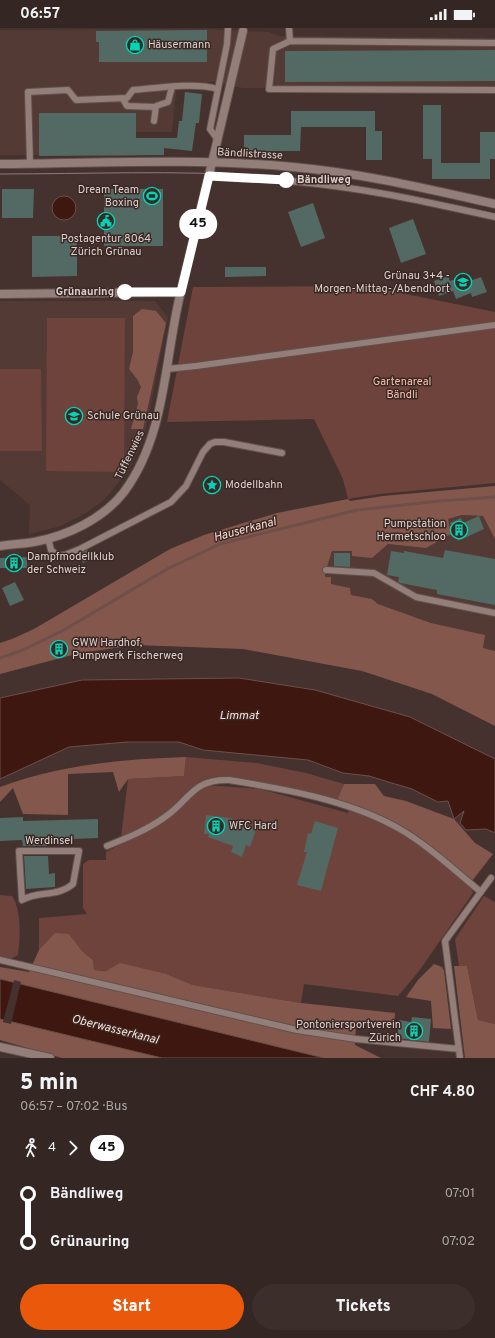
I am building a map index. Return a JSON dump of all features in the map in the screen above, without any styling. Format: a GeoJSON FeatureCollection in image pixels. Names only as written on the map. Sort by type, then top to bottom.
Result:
{"type":"FeatureCollection","features":[{"type":"Feature","properties":{"kind":"street"},"geometry":{"type":"LineString","coordinates":[[0,294],[181,292],[213,163],[243,31]]}},
{"type":"Feature","properties":{"kind":"street","name":"Bändlistrasse"},"geometry":{"type":"LineString","coordinates":[[0,164],[213,163],[293,167],[366,177],[495,204]]}},
{"type":"Feature","properties":{"kind":"street","name":"Tüffenwies"},"geometry":{"type":"LineString","coordinates":[[0,546],[34,542],[62,535],[87,523],[107,509],[123,492],[136,473],[156,425],[181,292]]}},
{"type":"Feature","properties":{"kind":"street"},"geometry":{"type":"LineString","coordinates":[[0,1047],[50,1058]]}},
{"type":"Feature","properties":{"kind":"lane"},"geometry":{"type":"LineString","coordinates":[[218,140],[210,129],[228,44],[228,28]]}},
{"type":"Feature","properties":{"kind":"lane"},"geometry":{"type":"LineString","coordinates":[[289,28],[290,41]]}},
{"type":"Feature","properties":{"kind":"lane"},"geometry":{"type":"LineString","coordinates":[[495,44],[290,41],[273,49],[269,89],[495,90]]}},
{"type":"Feature","properties":{"kind":"lane"},"geometry":{"type":"LineString","coordinates":[[30,164],[28,92],[68,90],[76,100],[127,98],[133,90],[207,86],[218,89]]}},
{"type":"Feature","properties":{"kind":"lane"},"geometry":{"type":"LineString","coordinates":[[123,98],[127,106],[156,107],[168,102],[172,87]]}},
{"type":"Feature","properties":{"kind":"lane"},"geometry":{"type":"LineString","coordinates":[[154,121],[156,107]]}},
{"type":"Feature","properties":{"kind":"lane"},"geometry":{"type":"LineString","coordinates":[[209,176],[286,180],[333,186],[403,197],[495,216]]}},
{"type":"Feature","properties":{"kind":"lane"},"geometry":{"type":"LineString","coordinates":[[167,369],[495,325]]}},
{"type":"Feature","properties":{"kind":"lane"},"geometry":{"type":"LineString","coordinates":[[48,538],[51,550],[57,555],[65,555],[166,506],[183,491],[204,450],[213,443],[224,442],[282,454]]}},
{"type":"Feature","properties":{"kind":"lane"},"geometry":{"type":"LineString","coordinates":[[326,570],[374,573],[416,597],[495,613]]}},
{"type":"Feature","properties":{"kind":"lane"},"geometry":{"type":"LineString","coordinates":[[107,846],[131,836],[161,820],[195,790],[208,782],[217,779],[229,780],[309,795],[358,811],[398,828],[419,842],[481,892]]}},
{"type":"Feature","properties":{"kind":"lane","name":"Werdinsel"},"geometry":{"type":"LineString","coordinates":[[19,851],[79,851],[74,884],[65,891],[32,894],[22,900],[19,851]]}},
{"type":"Feature","properties":{"kind":"lane"},"geometry":{"type":"LineString","coordinates":[[460,1058],[445,941],[491,878]]}},
{"type":"Feature","properties":{"kind":"lane"},"geometry":{"type":"LineString","coordinates":[[0,960],[297,1030],[356,1039],[459,1049]]}},
{"type":"Feature","properties":{"kind":"shaded area"},"geometry":{"type":"Polygon","coordinates":[[[205,29],[269,32],[279,36],[495,38],[495,87],[243,88],[213,82],[177,83],[172,132],[136,132],[136,156],[0,155],[0,30],[205,29]]]}},
{"type":"Feature","properties":{"kind":"shaded area","name":"Schule Grünau"},"geometry":{"type":"Polygon","coordinates":[[[0,301],[155,301],[168,317],[147,424],[139,449],[127,472],[105,499],[86,513],[61,526],[29,534],[30,505],[0,480],[0,301]]]}},
{"type":"Feature","properties":{"kind":"shaded area"},"geometry":{"type":"Polygon","coordinates":[[[142,309],[156,311],[166,323],[143,429],[131,429],[138,404],[137,397],[141,387],[129,369],[133,352],[133,316],[142,309]]]}},
{"type":"Feature","properties":{"kind":"shaded area"},"geometry":{"type":"Polygon","coordinates":[[[495,486],[495,539],[483,516],[462,515],[448,519],[451,534],[426,548],[388,544],[372,558],[352,556],[352,551],[332,551],[325,577],[331,577],[331,584],[350,588],[351,595],[372,599],[378,604],[431,623],[485,635],[483,648],[495,651],[495,726],[432,694],[362,671],[243,649],[136,645],[80,653],[0,674],[0,643],[34,629],[170,549],[204,535],[277,513],[348,499],[350,501],[383,496],[495,486]]]}},
{"type":"Feature","properties":{"kind":"shaded area"},"geometry":{"type":"Polygon","coordinates":[[[462,515],[483,516],[495,539],[495,651],[483,648],[484,635],[431,623],[378,604],[372,599],[351,595],[350,588],[331,584],[325,577],[332,551],[352,551],[372,558],[388,544],[426,548],[448,519],[462,515]]]}},
{"type":"Feature","properties":{"kind":"shaded area"},"geometry":{"type":"Polygon","coordinates":[[[186,757],[184,776],[128,779],[119,792],[113,772],[68,774],[68,815],[23,814],[13,788],[0,802],[0,787],[45,773],[92,764],[138,759],[186,757]]]}},
{"type":"Feature","properties":{"kind":"shaded area"},"geometry":{"type":"Polygon","coordinates":[[[344,784],[375,784],[384,796],[406,801],[454,819],[475,843],[493,854],[472,881],[404,828],[337,800],[344,784]]]}},
{"type":"Feature","properties":{"kind":"shaded area"},"geometry":{"type":"Polygon","coordinates":[[[55,933],[69,934],[83,952],[93,960],[94,970],[106,971],[120,963],[166,974],[193,985],[301,1003],[395,1013],[394,1027],[356,1024],[355,1045],[381,1058],[324,1058],[0,979],[0,967],[29,972],[39,950],[55,933]]]}},
{"type":"Feature","properties":{"kind":"shaded area"},"geometry":{"type":"Polygon","coordinates":[[[434,964],[442,967],[444,971],[451,1029],[433,1028],[431,1001],[406,997],[418,980],[434,964]]]}},
{"type":"Feature","properties":{"kind":"shaded area"},"geometry":{"type":"Polygon","coordinates":[[[454,966],[467,966],[478,1020],[495,1024],[495,1058],[465,1058],[454,966]]]}},
{"type":"Feature","properties":{"kind":"shaded area"},"geometry":{"type":"Polygon","coordinates":[[[0,1019],[162,1058],[62,1058],[0,1040],[0,1019]]]}},
{"type":"Feature","properties":{"kind":"green space","name":"Gartenareal Bändli"},"geometry":{"type":"Polygon","coordinates":[[[366,286],[495,312],[495,483],[379,494],[348,499],[343,479],[314,419],[167,422],[193,287],[366,286]]]}},
{"type":"Feature","properties":{"kind":"green space"},"geometry":{"type":"Polygon","coordinates":[[[47,318],[125,318],[124,472],[46,471],[47,318]]]}},
{"type":"Feature","properties":{"kind":"green space"},"geometry":{"type":"Polygon","coordinates":[[[0,369],[41,369],[42,451],[0,451],[0,369]]]}},
{"type":"Feature","properties":{"kind":"green space"},"geometry":{"type":"Polygon","coordinates":[[[186,757],[257,763],[306,773],[344,784],[337,800],[229,777],[212,777],[194,786],[155,822],[121,838],[128,779],[184,776],[186,757]]]}},
{"type":"Feature","properties":{"kind":"green space"},"geometry":{"type":"Polygon","coordinates":[[[206,785],[260,789],[348,813],[349,810],[406,835],[439,860],[471,888],[473,893],[419,971],[398,996],[304,984],[301,1003],[193,985],[166,974],[94,970],[93,960],[83,952],[69,934],[39,950],[39,918],[87,914],[83,908],[83,864],[89,860],[106,860],[106,852],[161,824],[196,792],[206,785]]]}},
{"type":"Feature","properties":{"kind":"green space"},"geometry":{"type":"Polygon","coordinates":[[[0,895],[12,896],[19,917],[20,933],[18,955],[11,959],[0,957],[0,895]]]}},
{"type":"Feature","properties":{"kind":"green space"},"geometry":{"type":"Polygon","coordinates":[[[484,896],[495,902],[495,1024],[478,1020],[467,966],[459,966],[455,939],[484,896]]]}},
{"type":"Feature","properties":{"kind":"water"},"geometry":{"type":"Polygon","coordinates":[[[64,196],[69,197],[75,203],[75,213],[69,219],[64,220],[59,219],[53,213],[52,208],[53,203],[59,197],[64,196]]]}},
{"type":"Feature","properties":{"kind":"water","name":"Limmat"},"geometry":{"type":"Polygon","coordinates":[[[239,678],[315,690],[410,717],[495,759],[495,833],[486,829],[466,830],[460,823],[464,811],[454,819],[448,801],[438,802],[412,789],[369,776],[343,773],[308,760],[203,750],[179,742],[127,742],[69,747],[0,779],[0,698],[82,680],[239,678]]]}},
{"type":"Feature","properties":{"kind":"water","name":"Oberwasserkanal"},"geometry":{"type":"Polygon","coordinates":[[[0,979],[324,1058],[162,1058],[0,1019],[0,979]]]}},
{"type":"Feature","properties":{"kind":"pier"},"geometry":{"type":"Polygon","coordinates":[[[14,980],[21,982],[11,1024],[3,1022],[14,980]]]}},
{"type":"Feature","properties":{"kind":"building","name":"Häusermann"},"geometry":{"type":"Polygon","coordinates":[[[207,30],[207,62],[99,62],[99,42],[96,42],[96,31],[207,30]]]}},
{"type":"Feature","properties":{"kind":"building"},"geometry":{"type":"Polygon","coordinates":[[[495,50],[495,81],[285,82],[285,51],[495,50]]]}},
{"type":"Feature","properties":{"kind":"building"},"geometry":{"type":"Polygon","coordinates":[[[185,92],[202,94],[199,123],[196,123],[192,151],[164,148],[164,155],[39,156],[39,113],[136,113],[136,138],[177,138],[179,121],[182,121],[185,92]]]}},
{"type":"Feature","properties":{"kind":"building"},"geometry":{"type":"Polygon","coordinates":[[[423,105],[441,105],[441,163],[480,163],[480,132],[495,132],[495,159],[490,159],[490,179],[432,179],[432,159],[423,159],[423,105]]]}},
{"type":"Feature","properties":{"kind":"building"},"geometry":{"type":"Polygon","coordinates":[[[291,111],[375,111],[375,131],[382,131],[382,160],[366,160],[366,127],[301,127],[300,151],[244,151],[244,135],[291,135],[291,111]]]}},
{"type":"Feature","properties":{"kind":"building"},"geometry":{"type":"Polygon","coordinates":[[[2,189],[34,189],[33,218],[2,218],[2,189]]]}},
{"type":"Feature","properties":{"kind":"building"},"geometry":{"type":"Polygon","coordinates":[[[104,189],[163,189],[163,246],[104,246],[104,189]]]}},
{"type":"Feature","properties":{"kind":"building"},"geometry":{"type":"Polygon","coordinates":[[[313,203],[325,238],[301,247],[288,212],[313,203]]]}},
{"type":"Feature","properties":{"kind":"building"},"geometry":{"type":"Polygon","coordinates":[[[413,219],[426,254],[401,263],[389,228],[413,219]]]}},
{"type":"Feature","properties":{"kind":"building"},"geometry":{"type":"Polygon","coordinates":[[[32,236],[77,236],[77,276],[32,277],[32,236]]]}},
{"type":"Feature","properties":{"kind":"building"},"geometry":{"type":"Polygon","coordinates":[[[225,267],[266,267],[266,276],[225,277],[225,267]]]}},
{"type":"Feature","properties":{"kind":"building"},"geometry":{"type":"Polygon","coordinates":[[[448,276],[450,281],[465,276],[467,282],[481,277],[487,292],[472,297],[471,293],[456,299],[453,291],[439,296],[434,281],[448,276]]]}},
{"type":"Feature","properties":{"kind":"building"},"geometry":{"type":"Polygon","coordinates":[[[479,516],[484,529],[458,541],[450,523],[461,518],[463,523],[479,516]]]}},
{"type":"Feature","properties":{"kind":"building"},"geometry":{"type":"Polygon","coordinates":[[[88,550],[92,559],[83,563],[79,554],[88,550]]]}},
{"type":"Feature","properties":{"kind":"building"},"geometry":{"type":"Polygon","coordinates":[[[445,550],[495,559],[495,605],[437,594],[437,590],[400,583],[398,582],[399,577],[387,575],[391,551],[404,553],[404,551],[443,558],[445,550]]]}},
{"type":"Feature","properties":{"kind":"building"},"geometry":{"type":"Polygon","coordinates":[[[334,553],[350,553],[350,567],[334,566],[334,553]]]}},
{"type":"Feature","properties":{"kind":"building","name":"Dampfmodellklub der Schweiz"},"geometry":{"type":"Polygon","coordinates":[[[27,557],[27,568],[0,568],[0,558],[27,557]]]}},
{"type":"Feature","properties":{"kind":"building"},"geometry":{"type":"Polygon","coordinates":[[[15,582],[24,600],[10,606],[2,588],[15,582]]]}},
{"type":"Feature","properties":{"kind":"building"},"geometry":{"type":"Polygon","coordinates":[[[206,815],[230,818],[248,823],[247,825],[256,830],[250,847],[246,845],[242,857],[231,852],[233,846],[208,837],[209,834],[204,834],[206,815]]]}},
{"type":"Feature","properties":{"kind":"building"},"geometry":{"type":"Polygon","coordinates":[[[23,817],[23,821],[98,819],[98,838],[46,840],[47,846],[23,846],[22,840],[0,841],[0,818],[23,817]]]}},
{"type":"Feature","properties":{"kind":"building"},"geometry":{"type":"Polygon","coordinates":[[[315,821],[338,828],[321,891],[297,885],[307,852],[304,852],[308,833],[311,834],[315,821]]]}},
{"type":"Feature","properties":{"kind":"building"},"geometry":{"type":"Polygon","coordinates":[[[24,856],[48,856],[49,874],[55,873],[55,887],[26,889],[24,856]]]}},
{"type":"Feature","properties":{"kind":"building","name":"Pontoniersportverein Zürich"},"geometry":{"type":"Polygon","coordinates":[[[412,1017],[431,1019],[429,1042],[397,1038],[399,1020],[411,1022],[412,1017]]]}},
{"type":"Feature","properties":{"kind":"waterway","name":"Hauserkanal"},"geometry":{"type":"LineString","coordinates":[[0,658],[23,650],[64,630],[167,569],[220,544],[357,510],[439,501],[495,497]]}},
{"type":"Feature","properties":{"kind":"tram line"},"geometry":{"type":"LineString","coordinates":[[0,174],[197,173],[292,178],[408,196],[495,214]]}},
{"type":"Feature","properties":{"kind":"bus line","name":"45"},"geometry":{"type":"LineString","coordinates":[[125,292],[181,292],[209,176],[286,180]]}},
{"type":"Feature","properties":{"kind":"place","name":"Häusermann"},"geometry":{"type":"Point","coordinates":[135,45]}},
{"type":"Feature","properties":{"kind":"place","name":"Bändliweg"},"geometry":{"type":"Point","coordinates":[286,180]}},
{"type":"Feature","properties":{"kind":"place","name":"Dream Team Boxing"},"geometry":{"type":"Point","coordinates":[152,196]}},
{"type":"Feature","properties":{"kind":"place","name":"Postagentur 8064 Zürich Grünau"},"geometry":{"type":"Point","coordinates":[106,221]}},
{"type":"Feature","properties":{"kind":"place","name":"Grünau 3+4 - Morgen-Mittag-/Abendhort"},"geometry":{"type":"Point","coordinates":[463,282]}},
{"type":"Feature","properties":{"kind":"place","name":"Grünauring"},"geometry":{"type":"Point","coordinates":[125,292]}},
{"type":"Feature","properties":{"kind":"place","name":"Schule Grünau"},"geometry":{"type":"Point","coordinates":[74,416]}},
{"type":"Feature","properties":{"kind":"place","name":"Modellbahn"},"geometry":{"type":"Point","coordinates":[212,485]}},
{"type":"Feature","properties":{"kind":"place","name":"Pumpstation Hermetschloo"},"geometry":{"type":"Point","coordinates":[459,530]}},
{"type":"Feature","properties":{"kind":"place","name":"Dampfmodellklub der Schweiz"},"geometry":{"type":"Point","coordinates":[14,563]}},
{"type":"Feature","properties":{"kind":"place","name":"GWW Hardhof, Pumpwerk Fischerweg"},"geometry":{"type":"Point","coordinates":[59,649]}},
{"type":"Feature","properties":{"kind":"place","name":"WFC Hard"},"geometry":{"type":"Point","coordinates":[216,826]}},
{"type":"Feature","properties":{"kind":"place","name":"Pontoniersportverein Zürich"},"geometry":{"type":"Point","coordinates":[414,1031]}}]}
